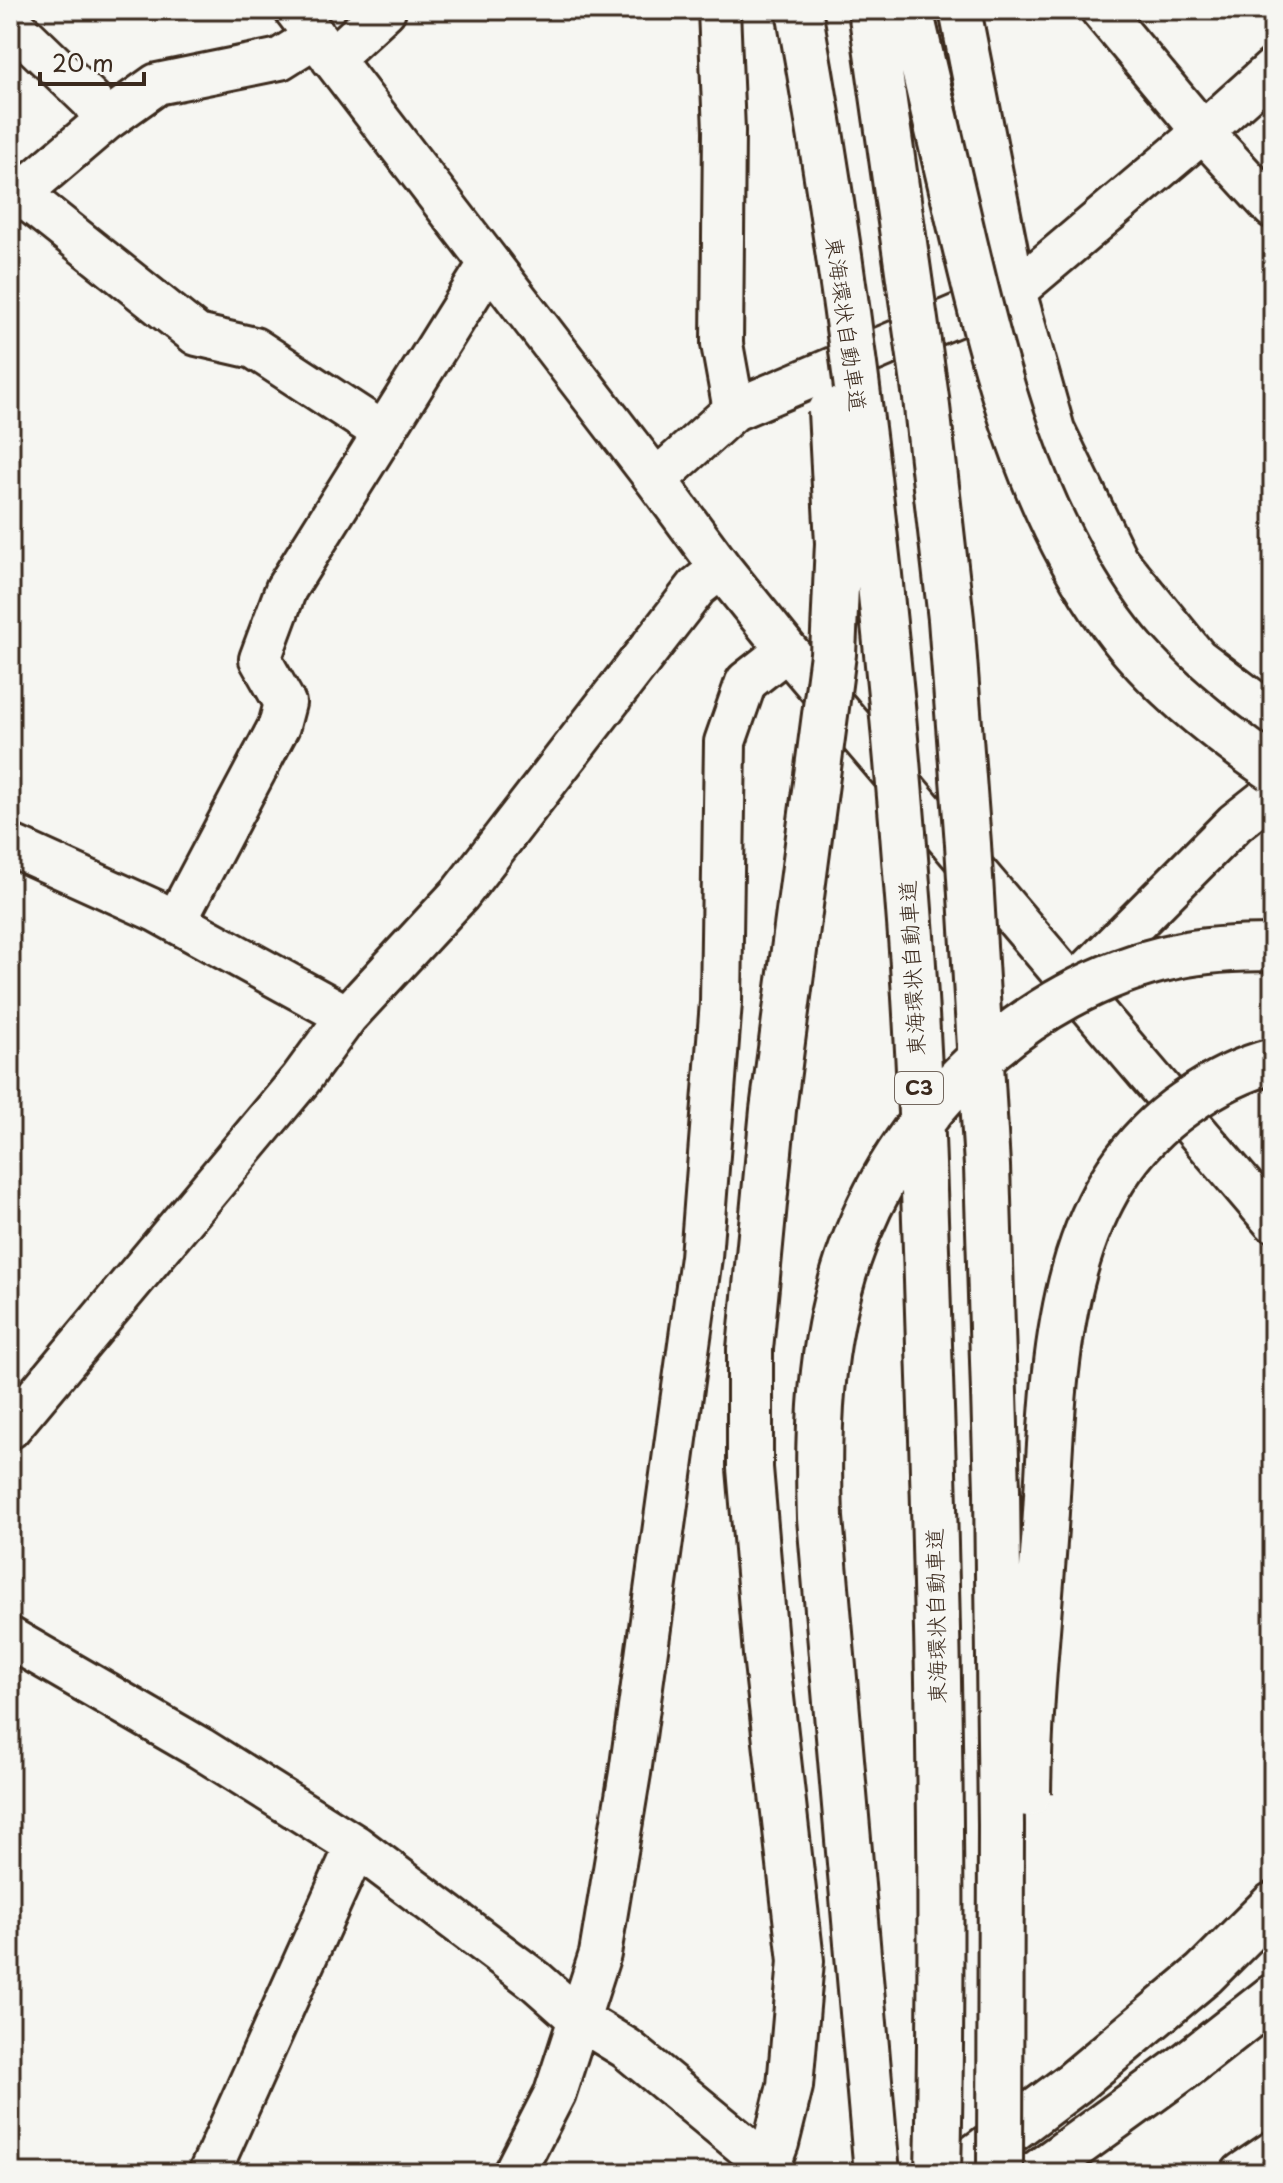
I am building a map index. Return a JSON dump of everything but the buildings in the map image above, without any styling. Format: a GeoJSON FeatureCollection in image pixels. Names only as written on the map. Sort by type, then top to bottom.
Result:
{"type":"FeatureCollection","features":[{"type":"Feature","properties":{"kind":"highway"},"geometry":{"type":"LineString","coordinates":[[755,2159],[776,2143],[790,2086],[801,1961],[766,1654],[750,1468],[750,1349],[773,1110],[833,654],[838,543],[822,303],[783,10]]}},
{"type":"Feature","properties":{"kind":"highway","name":"東海環状自動車道"},"geometry":{"type":"LineString","coordinates":[[799,10],[850,340],[884,632],[909,900],[924,1195],[935,1511],[939,1834],[938,2173]]}},
{"type":"Feature","properties":{"kind":"highway"},"geometry":{"type":"LineString","coordinates":[[871,10],[926,398],[951,619],[968,844],[987,1166],[997,1490],[1001,1825],[1000,2173]]}},
{"type":"Feature","properties":{"kind":"highway"},"geometry":{"type":"LineString","coordinates":[[910,10],[1009,414],[1035,486],[1065,549],[1112,624],[1164,683],[1242,748],[1273,769]]}},
{"type":"Feature","properties":{"kind":"highway"},"geometry":{"type":"LineString","coordinates":[[877,2173],[820,1518],[817,1448],[821,1383],[832,1319],[848,1260],[871,1201],[901,1149],[979,1058],[1022,1024],[1068,996],[1123,972],[1176,956],[1231,948],[1273,948]]}},
{"type":"Feature","properties":{"kind":"highway"},"geometry":{"type":"LineString","coordinates":[[1021,2173],[1028,1774],[1053,1407],[1060,1332],[1075,1263],[1099,1203],[1129,1155],[1169,1115],[1212,1086],[1273,1061]]}},
{"type":"Feature","properties":{"kind":"highway"},"geometry":{"type":"LineString","coordinates":[[954,2173],[1086,2074],[1204,1974],[1273,1905]]}},
{"type":"Feature","properties":{"kind":"highway"},"geometry":{"type":"LineString","coordinates":[[1038,2173],[1184,2067],[1273,1997]]}},
{"type":"Feature","properties":{"kind":"street"},"geometry":{"type":"LineString","coordinates":[[384,433],[254,348],[197,335],[14,198],[105,121],[157,84],[280,59],[314,35],[385,10]]}},
{"type":"Feature","properties":{"kind":"street"},"geometry":{"type":"LineString","coordinates":[[719,10],[724,131],[722,344],[734,410]]}},
{"type":"Feature","properties":{"kind":"street"},"geometry":{"type":"LineString","coordinates":[[960,10],[1015,291],[1054,430],[1117,560],[1197,658],[1273,716]]}},
{"type":"Feature","properties":{"kind":"street"},"geometry":{"type":"LineString","coordinates":[[1101,10],[1203,132],[1273,208]]}},
{"type":"Feature","properties":{"kind":"street"},"geometry":{"type":"LineString","coordinates":[[10,22],[91,100],[105,121]]}},
{"type":"Feature","properties":{"kind":"street"},"geometry":{"type":"LineString","coordinates":[[314,35],[787,650],[1273,1221]]}},
{"type":"Feature","properties":{"kind":"street"},"geometry":{"type":"LineString","coordinates":[[656,480],[734,410],[1015,291],[1273,69]]}},
{"type":"Feature","properties":{"kind":"street"},"geometry":{"type":"LineString","coordinates":[[176,921],[279,726],[285,703],[260,659],[286,589],[489,264]]}},
{"type":"Feature","properties":{"kind":"street"},"geometry":{"type":"LineString","coordinates":[[10,1428],[301,1079],[347,1016],[460,894],[697,587],[721,568]]}},
{"type":"Feature","properties":{"kind":"street"},"geometry":{"type":"LineString","coordinates":[[514,2173],[555,2093],[600,1954],[630,1773],[701,1257],[721,1002],[725,742],[746,682],[787,650]]}},
{"type":"Feature","properties":{"kind":"street"},"geometry":{"type":"LineString","coordinates":[[1073,986],[1235,823],[1273,793]]}},
{"type":"Feature","properties":{"kind":"street"},"geometry":{"type":"LineString","coordinates":[[10,845],[176,921],[347,1016]]}},
{"type":"Feature","properties":{"kind":"street"},"geometry":{"type":"LineString","coordinates":[[10,1638],[200,1748],[356,1846],[536,1981],[580,2020],[626,2048],[755,2159]]}},
{"type":"Feature","properties":{"kind":"street"},"geometry":{"type":"LineString","coordinates":[[209,2173],[356,1846]]}},
{"type":"Feature","properties":{"kind":"street"},"geometry":{"type":"LineString","coordinates":[[1242,2173],[1273,2152]]}}]}
